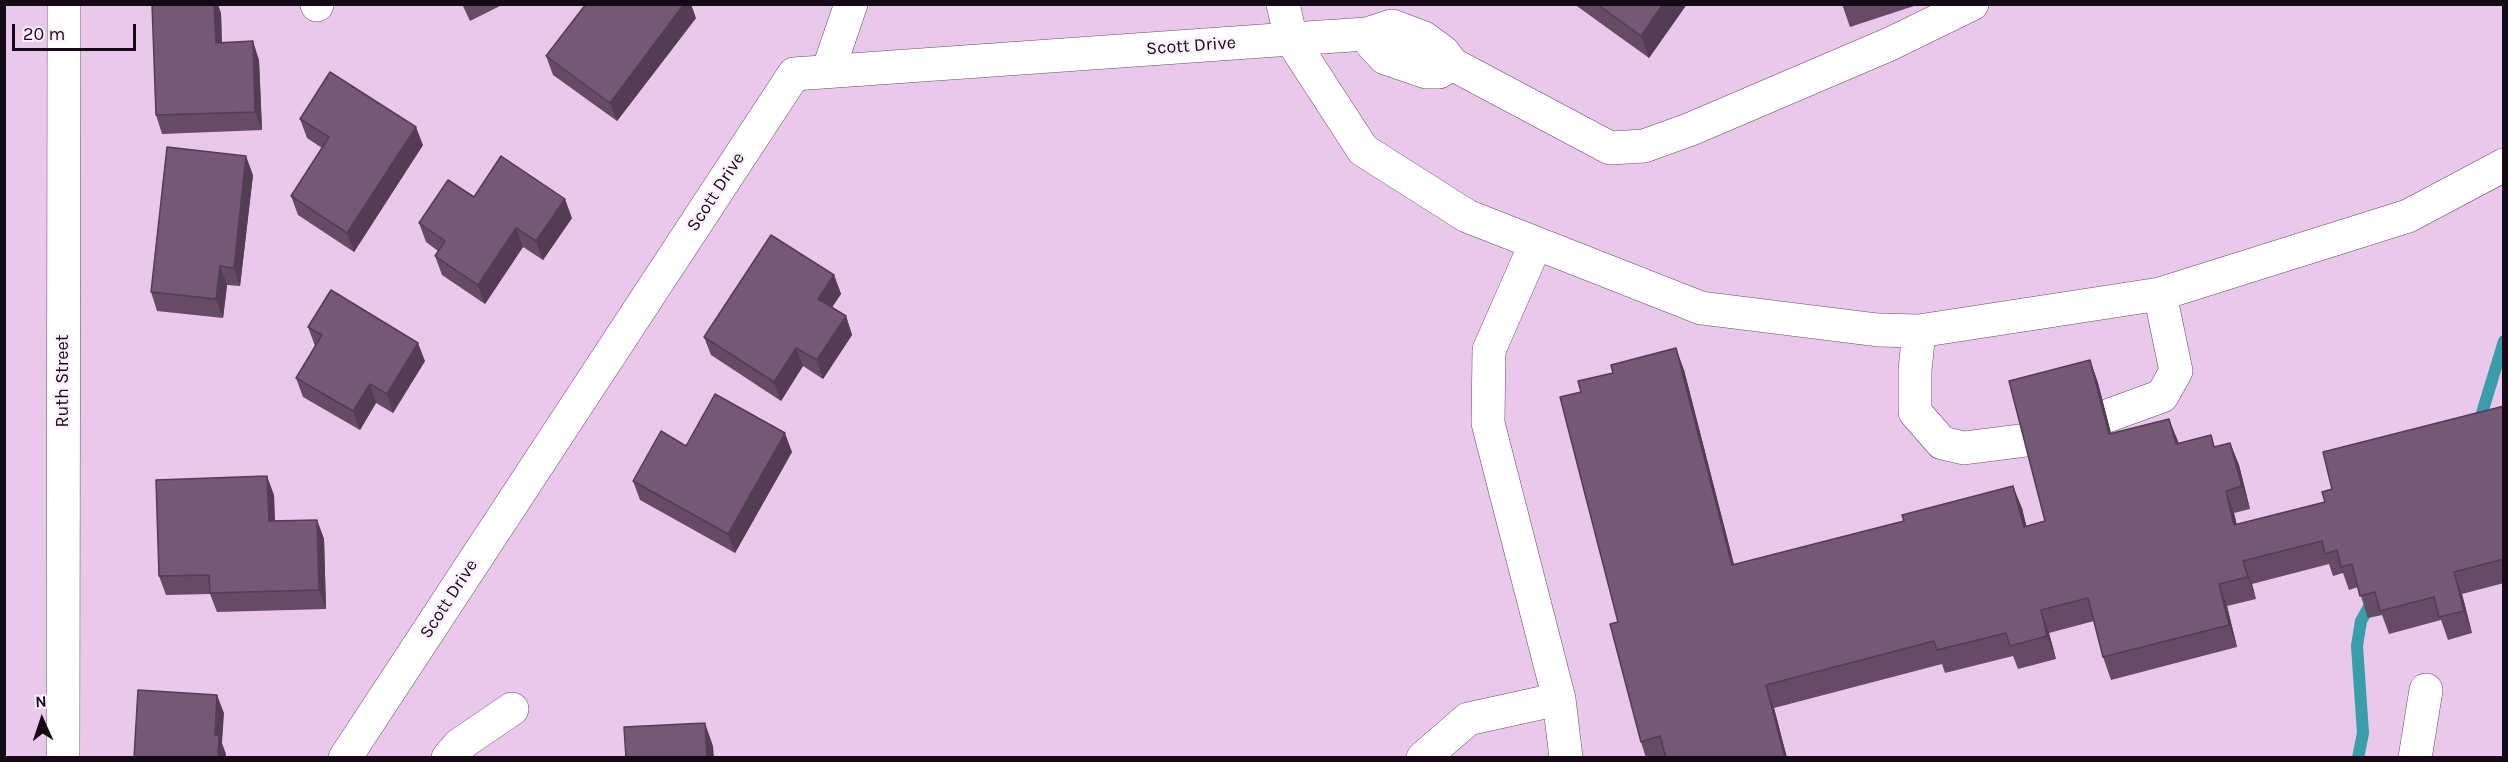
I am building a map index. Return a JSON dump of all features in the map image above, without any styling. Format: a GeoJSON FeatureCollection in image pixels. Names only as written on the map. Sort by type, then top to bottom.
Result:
{"type":"FeatureCollection","features":[{"type":"Feature","properties":{"kind":"street","name":"Ruth Street"},"geometry":{"type":"LineString","coordinates":[[63,758],[64,4]]}},
{"type":"Feature","properties":{"kind":"street"},"geometry":{"type":"LineString","coordinates":[[828,71],[850,4]]}},
{"type":"Feature","properties":{"kind":"street"},"geometry":{"type":"LineString","coordinates":[[1283,4],[1291,39],[1363,150],[1467,216],[1701,308],[1878,330],[1919,331],[2160,294],[2408,216],[2504,165]]}},
{"type":"Feature","properties":{"kind":"street","name":"Scott Drive"},"geometry":{"type":"LineString","coordinates":[[345,758],[794,74],[1367,34],[1372,44],[1385,58],[1426,72],[1439,72],[1452,64],[1610,148],[1644,146],[1691,129],[1890,44],[1972,4]]}},
{"type":"Feature","properties":{"kind":"street"},"geometry":{"type":"LineString","coordinates":[[1536,243],[1489,350],[1488,423],[1559,699],[1566,758]]}},
{"type":"Feature","properties":{"kind":"street"},"geometry":{"type":"LineString","coordinates":[[2107,416],[2162,396],[2176,371],[2160,294]]}},
{"type":"Feature","properties":{"kind":"street"},"geometry":{"type":"LineString","coordinates":[[1919,331],[1915,370],[1915,412],[1942,443],[1964,448],[2026,440]]}},
{"type":"Feature","properties":{"kind":"street"},"geometry":{"type":"LineString","coordinates":[[2415,758],[2426,690]]}},
{"type":"Feature","properties":{"kind":"street"},"geometry":{"type":"LineString","coordinates":[[1423,758],[1468,719],[1559,699]]}},
{"type":"Feature","properties":{"kind":"street"},"geometry":{"type":"LineString","coordinates":[[448,758],[459,745],[512,709]]}},
{"type":"Feature","properties":{"kind":"building"},"geometry":{"type":"Polygon","coordinates":[[[152,4],[214,4],[216,43],[253,41],[255,112],[156,115],[152,4]]]}},
{"type":"Feature","properties":{"kind":"building"},"geometry":{"type":"Polygon","coordinates":[[[586,4],[684,4],[610,103],[546,56],[586,4]]]}},
{"type":"Feature","properties":{"kind":"building"},"geometry":{"type":"Polygon","coordinates":[[[1597,4],[1663,4],[1641,36],[1597,4]]]}},
{"type":"Feature","properties":{"kind":"building"},"geometry":{"type":"Polygon","coordinates":[[[330,72],[416,127],[347,233],[291,196],[329,137],[300,119],[330,72]]]}},
{"type":"Feature","properties":{"kind":"building"},"geometry":{"type":"Polygon","coordinates":[[[167,147],[246,156],[234,268],[220,266],[216,299],[151,292],[167,147]]]}},
{"type":"Feature","properties":{"kind":"building"},"geometry":{"type":"Polygon","coordinates":[[[501,156],[565,199],[536,241],[516,228],[478,285],[435,256],[445,241],[419,223],[448,180],[474,197],[501,156]]]}},
{"type":"Feature","properties":{"kind":"building"},"geometry":{"type":"Polygon","coordinates":[[[771,235],[834,275],[818,299],[846,316],[817,360],[796,348],[774,382],[704,337],[771,235]]]}},
{"type":"Feature","properties":{"kind":"building"},"geometry":{"type":"Polygon","coordinates":[[[331,290],[418,343],[387,394],[370,384],[353,411],[296,378],[322,335],[308,327],[331,290]]]}},
{"type":"Feature","properties":{"kind":"building"},"geometry":{"type":"Polygon","coordinates":[[[1676,348],[1732,565],[1904,521],[1902,515],[2013,486],[2024,527],[2045,521],[2009,381],[2090,360],[2109,434],[2169,419],[2176,444],[2211,435],[2214,447],[2230,443],[2242,486],[2226,491],[2234,525],[2325,502],[2322,492],[2332,489],[2323,452],[2504,406],[2504,559],[2454,572],[2464,611],[2439,617],[2434,597],[2380,611],[2375,592],[2360,596],[2352,564],[2341,567],[2337,550],[2325,554],[2322,541],[2243,561],[2248,577],[2219,584],[2229,625],[2103,657],[2088,598],[2041,610],[2047,636],[2010,646],[2006,633],[1937,650],[1934,641],[1766,685],[1785,758],[1666,758],[1660,736],[1641,742],[1610,624],[1618,622],[1560,397],[1581,392],[1578,381],[1613,373],[1611,365],[1676,348]]]}},
{"type":"Feature","properties":{"kind":"building"},"geometry":{"type":"Polygon","coordinates":[[[715,394],[785,433],[728,534],[633,481],[661,431],[686,446],[715,394]]]}},
{"type":"Feature","properties":{"kind":"building"},"geometry":{"type":"Polygon","coordinates":[[[267,476],[269,521],[317,520],[319,590],[210,593],[209,575],[159,576],[156,480],[267,476]]]}},
{"type":"Feature","properties":{"kind":"building"},"geometry":{"type":"Polygon","coordinates":[[[138,690],[217,695],[215,735],[219,735],[218,758],[134,758],[138,690]]]}},
{"type":"Feature","properties":{"kind":"building"},"geometry":{"type":"Polygon","coordinates":[[[705,723],[707,758],[626,758],[624,727],[705,723]]]}},
{"type":"Feature","properties":{"kind":"waterway"},"geometry":{"type":"LineString","coordinates":[[2478,426],[2504,341]]}},
{"type":"Feature","properties":{"kind":"waterway"},"geometry":{"type":"LineString","coordinates":[[2358,758],[2363,733],[2357,646],[2361,621],[2374,598]]}}]}
